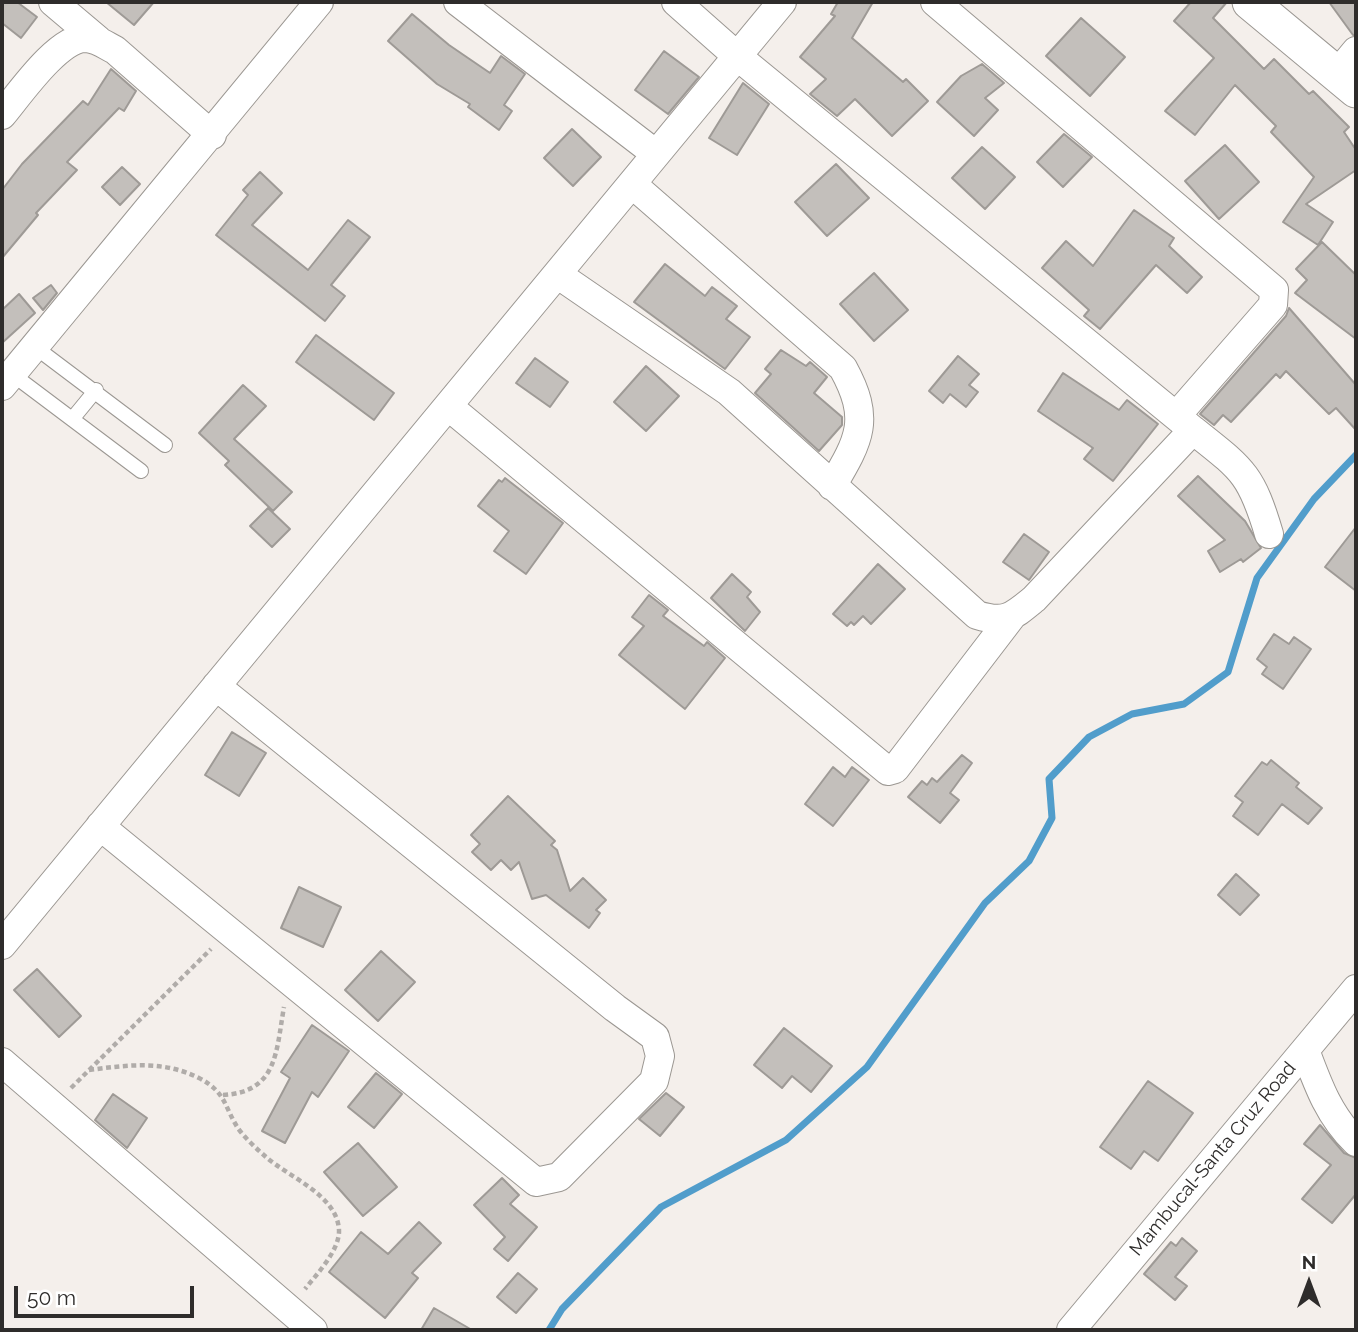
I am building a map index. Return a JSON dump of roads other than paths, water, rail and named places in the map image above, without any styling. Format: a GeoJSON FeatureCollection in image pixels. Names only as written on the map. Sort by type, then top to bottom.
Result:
{"type":"FeatureCollection","features":[{"type":"Feature","properties":{"kind":"street"},"geometry":{"type":"LineString","coordinates":[[53,2],[98,40],[115,50],[212,135]]}},
{"type":"Feature","properties":{"kind":"street"},"geometry":{"type":"LineString","coordinates":[[458,2],[656,154]]}},
{"type":"Feature","properties":{"kind":"street"},"geometry":{"type":"LineString","coordinates":[[676,2],[737,56],[1240,467],[1257,492],[1269,534]]}},
{"type":"Feature","properties":{"kind":"street"},"geometry":{"type":"LineString","coordinates":[[2,945],[782,2]]}},
{"type":"Feature","properties":{"kind":"street"},"geometry":{"type":"LineString","coordinates":[[448,406],[888,771],[895,769],[1012,616],[1034,599],[1185,423],[1273,305],[1274,290],[935,2]]}},
{"type":"Feature","properties":{"kind":"street"},"geometry":{"type":"LineString","coordinates":[[1250,2],[1350,72]]}},
{"type":"Feature","properties":{"kind":"street"},"geometry":{"type":"LineString","coordinates":[[7,380],[212,135],[315,3]]}},
{"type":"Feature","properties":{"kind":"street"},"geometry":{"type":"LineString","coordinates":[[2,115],[58,50],[83,38],[98,40]]}},
{"type":"Feature","properties":{"kind":"street"},"geometry":{"type":"LineString","coordinates":[[632,184],[843,368],[855,389],[859,431],[855,448],[832,486]]}},
{"type":"Feature","properties":{"kind":"street"},"geometry":{"type":"LineString","coordinates":[[557,274],[729,392],[977,615],[995,621],[1012,616]]}},
{"type":"Feature","properties":{"kind":"street"},"geometry":{"type":"LineString","coordinates":[[100,826],[536,1182],[559,1177],[653,1082],[660,1056],[655,1037],[615,1008],[216,686]]}},
{"type":"Feature","properties":{"kind":"street","name":"Mambucal-Santa Cruz Road"},"geometry":{"type":"LineString","coordinates":[[1071,1330],[1356,989]]}},
{"type":"Feature","properties":{"kind":"street"},"geometry":{"type":"LineString","coordinates":[[1306,1050],[1321,1095],[1336,1123],[1356,1142]]}},
{"type":"Feature","properties":{"kind":"street"},"geometry":{"type":"LineString","coordinates":[[2,1062],[281,1320],[313,1330]]}},
{"type":"Feature","properties":{"kind":"lane"},"geometry":{"type":"LineString","coordinates":[[35,346],[96,390],[164,445]]}},
{"type":"Feature","properties":{"kind":"lane"},"geometry":{"type":"LineString","coordinates":[[7,380],[73,418],[141,471]]}},
{"type":"Feature","properties":{"kind":"lane"},"geometry":{"type":"LineString","coordinates":[[73,418],[96,390]]}},
{"type":"Feature","properties":{"kind":"waterway"},"geometry":{"type":"LineString","coordinates":[[549,1330],[562,1309],[661,1207],[786,1140],[867,1067],[985,903],[1029,861],[1052,818],[1049,779],[1089,737],[1132,714],[1184,704],[1228,672],[1257,578],[1314,499],[1356,455]]}}]}
